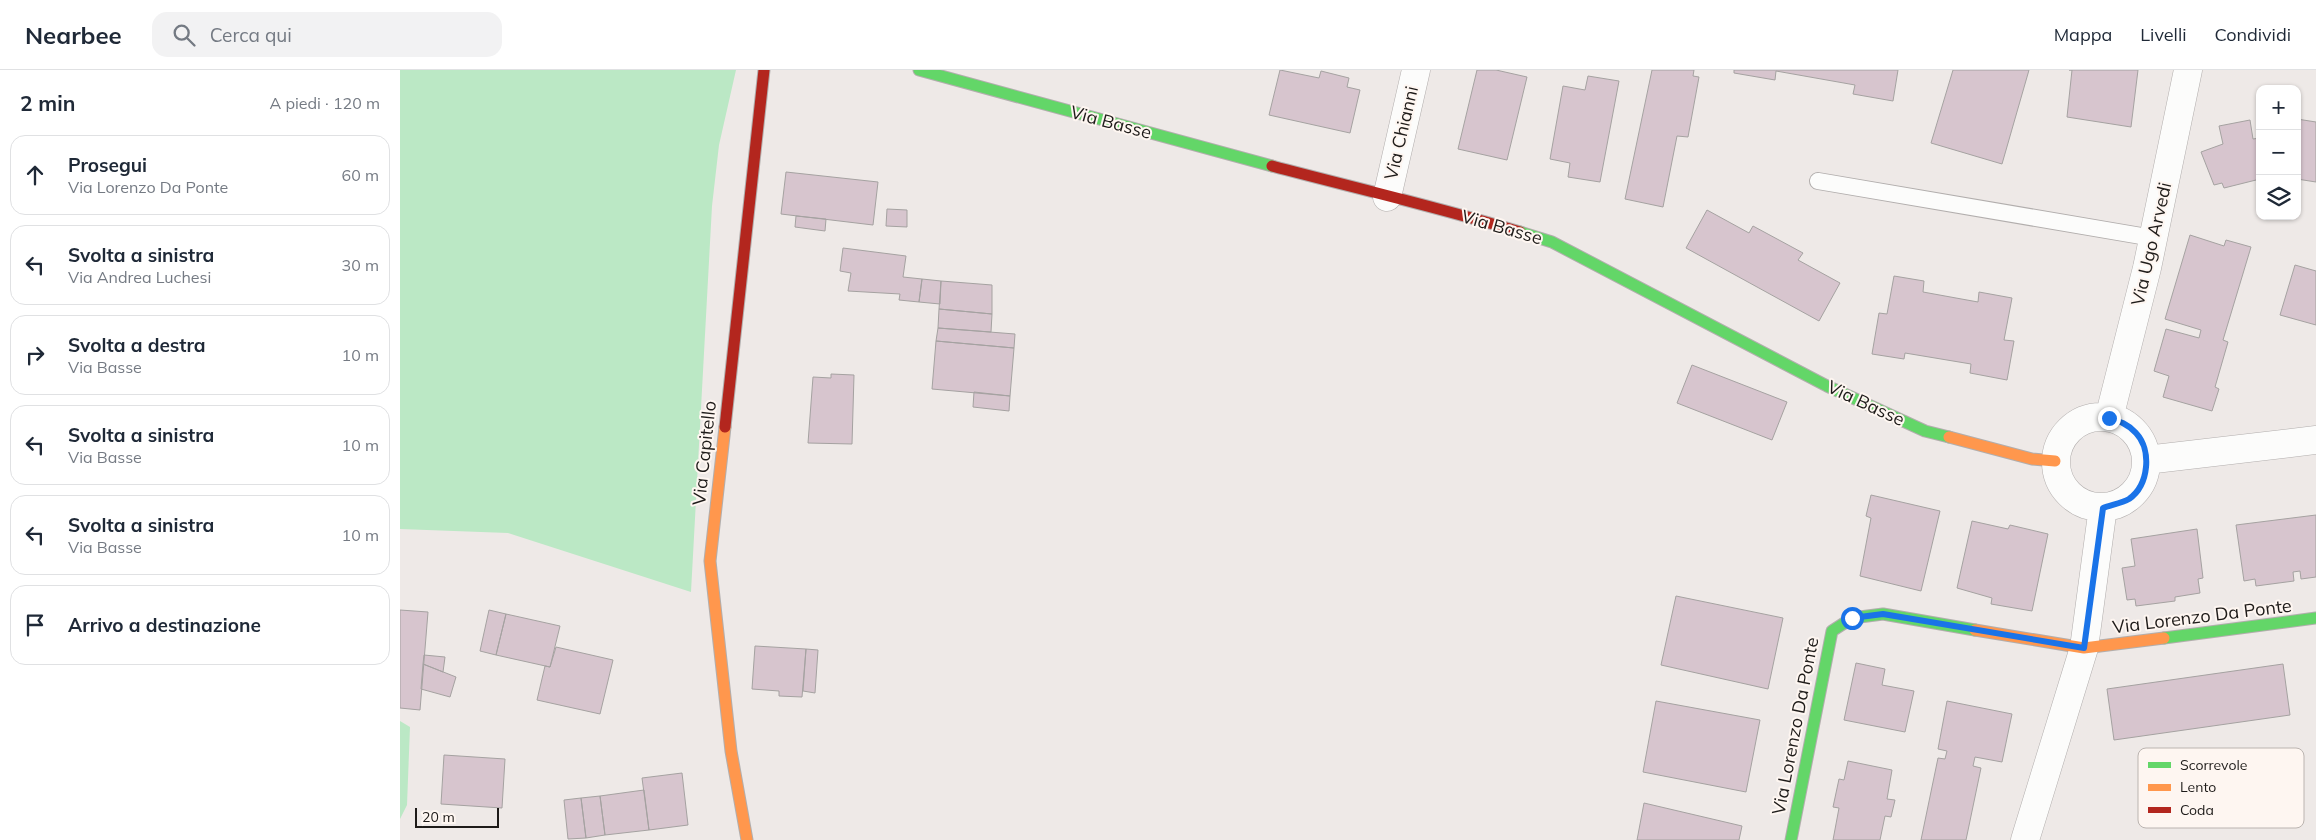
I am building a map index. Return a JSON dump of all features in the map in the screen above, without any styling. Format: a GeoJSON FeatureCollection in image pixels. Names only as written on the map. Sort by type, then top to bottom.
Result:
{"type":"FeatureCollection","features":[{"type":"Feature","properties":{"kind":"street","name":"Via Capitello"},"geometry":{"type":"LineString","coordinates":[[746,840],[730,751],[710,561],[764,70]]}},
{"type":"Feature","properties":{"kind":"street","name":"Via Basse"},"geometry":{"type":"LineString","coordinates":[[919,70],[1387,197],[1464,215],[1552,242],[1827,386],[1925,431],[2032,459],[2055,461]]}},
{"type":"Feature","properties":{"kind":"street","name":"Via Chianni"},"geometry":{"type":"LineString","coordinates":[[1387,197],[1416,70]]}},
{"type":"Feature","properties":{"kind":"street","name":"Via Ugo Arvedi"},"geometry":{"type":"LineString","coordinates":[[2109,418],[2153,238],[2188,70]]}},
{"type":"Feature","properties":{"kind":"street"},"geometry":{"type":"LineString","coordinates":[[2093,418],[2109,418],[2124,423],[2136,433],[2144,447],[2146,471],[2140,486],[2128,499],[2103,508],[2083,505],[2069,496],[2060,483],[2055,461],[2058,445],[2066,433],[2078,423],[2093,418]]}},
{"type":"Feature","properties":{"kind":"street"},"geometry":{"type":"LineString","coordinates":[[2146,460],[2316,440]]}},
{"type":"Feature","properties":{"kind":"street"},"geometry":{"type":"LineString","coordinates":[[2025,840],[2084,648],[2103,508]]}},
{"type":"Feature","properties":{"kind":"street","name":"Via Lorenzo Da Ponte"},"geometry":{"type":"LineString","coordinates":[[1791,840],[1832,631],[1852,618],[1883,614],[2084,648],[2316,618]]}},
{"type":"Feature","properties":{"kind":"lane"},"geometry":{"type":"LineString","coordinates":[[1818,181],[2153,238]]}},
{"type":"Feature","properties":{"kind":"green space"},"geometry":{"type":"Polygon","coordinates":[[[400,70],[736,70],[719,145],[712,206],[691,592],[508,533],[400,529],[400,70]]]}},
{"type":"Feature","properties":{"kind":"green space"},"geometry":{"type":"Polygon","coordinates":[[[400,721],[410,727],[407,805],[400,819],[400,721]]]}},
{"type":"Feature","properties":{"kind":"building"},"geometry":{"type":"Polygon","coordinates":[[[1280,70],[1319,78],[1321,71],[1349,78],[1347,87],[1360,90],[1350,133],[1269,115],[1280,70]]]}},
{"type":"Feature","properties":{"kind":"building"},"geometry":{"type":"Polygon","coordinates":[[[1477,70],[1496,70],[1527,77],[1507,160],[1458,149],[1477,70]]]}},
{"type":"Feature","properties":{"kind":"building"},"geometry":{"type":"Polygon","coordinates":[[[1652,70],[1694,70],[1693,76],[1699,77],[1688,137],[1677,136],[1663,207],[1625,199],[1652,70]]]}},
{"type":"Feature","properties":{"kind":"building"},"geometry":{"type":"Polygon","coordinates":[[[1734,70],[1898,70],[1893,101],[1853,94],[1855,85],[1776,71],[1775,80],[1734,73],[1734,70]]]}},
{"type":"Feature","properties":{"kind":"building"},"geometry":{"type":"Polygon","coordinates":[[[1953,70],[2029,70],[2002,164],[1931,143],[1953,70]]]}},
{"type":"Feature","properties":{"kind":"building"},"geometry":{"type":"Polygon","coordinates":[[[2072,70],[2138,70],[2131,127],[2067,117],[2072,70]]]}},
{"type":"Feature","properties":{"kind":"building"},"geometry":{"type":"Polygon","coordinates":[[[1588,76],[1619,81],[1600,182],[1568,177],[1570,163],[1550,159],[1563,86],[1585,90],[1588,76]]]}},
{"type":"Feature","properties":{"kind":"building"},"geometry":{"type":"Polygon","coordinates":[[[2250,120],[2253,139],[2256,139],[2256,180],[2224,188],[2222,183],[2214,185],[2201,152],[2223,144],[2219,126],[2250,120]]]}},
{"type":"Feature","properties":{"kind":"building"},"geometry":{"type":"Polygon","coordinates":[[[2301,120],[2316,122],[2316,182],[2301,180],[2301,120]]]}},
{"type":"Feature","properties":{"kind":"building"},"geometry":{"type":"Polygon","coordinates":[[[786,172],[878,182],[873,225],[781,214],[786,172]]]}},
{"type":"Feature","properties":{"kind":"building"},"geometry":{"type":"Polygon","coordinates":[[[887,209],[907,210],[907,227],[886,226],[887,209]]]}},
{"type":"Feature","properties":{"kind":"building"},"geometry":{"type":"Polygon","coordinates":[[[1707,210],[1749,233],[1753,226],[1803,253],[1798,260],[1840,283],[1819,321],[1686,248],[1707,210]]]}},
{"type":"Feature","properties":{"kind":"building"},"geometry":{"type":"Polygon","coordinates":[[[796,216],[826,219],[825,231],[795,227],[796,216]]]}},
{"type":"Feature","properties":{"kind":"building"},"geometry":{"type":"Polygon","coordinates":[[[2190,235],[2224,246],[2226,240],[2251,247],[2223,340],[2228,342],[2215,387],[2219,389],[2212,411],[2163,397],[2169,376],[2154,371],[2166,329],[2199,338],[2201,330],[2165,319],[2190,235]]]}},
{"type":"Feature","properties":{"kind":"building"},"geometry":{"type":"Polygon","coordinates":[[[843,248],[906,256],[903,277],[922,279],[919,302],[899,300],[900,294],[848,291],[851,273],[840,271],[843,248]]]}},
{"type":"Feature","properties":{"kind":"building"},"geometry":{"type":"Polygon","coordinates":[[[2295,265],[2316,271],[2316,325],[2280,315],[2295,265]]]}},
{"type":"Feature","properties":{"kind":"building"},"geometry":{"type":"Polygon","coordinates":[[[1894,276],[1924,281],[1923,292],[1978,302],[1979,292],[2012,298],[2004,340],[2014,341],[2007,380],[1970,373],[1971,364],[1905,353],[1904,359],[1872,354],[1879,313],[1887,314],[1894,276]]]}},
{"type":"Feature","properties":{"kind":"building"},"geometry":{"type":"Polygon","coordinates":[[[922,279],[941,281],[940,304],[919,302],[922,279]]]}},
{"type":"Feature","properties":{"kind":"building"},"geometry":{"type":"Polygon","coordinates":[[[941,281],[992,285],[992,314],[939,309],[941,281]]]}},
{"type":"Feature","properties":{"kind":"building"},"geometry":{"type":"Polygon","coordinates":[[[939,309],[992,314],[991,332],[938,328],[939,309]]]}},
{"type":"Feature","properties":{"kind":"building"},"geometry":{"type":"Polygon","coordinates":[[[938,328],[1015,334],[1014,348],[936,341],[938,328]]]}},
{"type":"Feature","properties":{"kind":"building"},"geometry":{"type":"Polygon","coordinates":[[[936,341],[1014,348],[1010,396],[932,389],[936,341]]]}},
{"type":"Feature","properties":{"kind":"building"},"geometry":{"type":"Polygon","coordinates":[[[1692,365],[1787,402],[1772,440],[1677,403],[1692,365]]]}},
{"type":"Feature","properties":{"kind":"building"},"geometry":{"type":"Polygon","coordinates":[[[831,374],[854,375],[852,444],[808,443],[813,377],[831,378],[831,374]]]}},
{"type":"Feature","properties":{"kind":"building"},"geometry":{"type":"Polygon","coordinates":[[[974,392],[1010,396],[1009,411],[973,407],[974,392]]]}},
{"type":"Feature","properties":{"kind":"building"},"geometry":{"type":"Polygon","coordinates":[[[1871,495],[1940,511],[1921,591],[1860,576],[1871,518],[1866,516],[1871,495]]]}},
{"type":"Feature","properties":{"kind":"building"},"geometry":{"type":"Polygon","coordinates":[[[2316,515],[2316,577],[2301,579],[2300,571],[2293,572],[2294,581],[2256,586],[2255,579],[2244,581],[2236,525],[2316,515]]]}},
{"type":"Feature","properties":{"kind":"building"},"geometry":{"type":"Polygon","coordinates":[[[1972,521],[2008,529],[2010,525],[2048,534],[2032,611],[1991,604],[1992,598],[1957,588],[1972,521]]]}},
{"type":"Feature","properties":{"kind":"building"},"geometry":{"type":"Polygon","coordinates":[[[2197,529],[2203,578],[2198,579],[2200,593],[2175,597],[2175,601],[2136,606],[2135,599],[2127,600],[2122,568],[2135,566],[2131,539],[2197,529]]]}},
{"type":"Feature","properties":{"kind":"building"},"geometry":{"type":"Polygon","coordinates":[[[1676,596],[1783,618],[1768,689],[1661,665],[1676,596]]]}},
{"type":"Feature","properties":{"kind":"building"},"geometry":{"type":"Polygon","coordinates":[[[400,610],[428,612],[420,710],[400,708],[400,610]]]}},
{"type":"Feature","properties":{"kind":"building"},"geometry":{"type":"Polygon","coordinates":[[[489,610],[506,614],[496,655],[480,651],[489,610]]]}},
{"type":"Feature","properties":{"kind":"building"},"geometry":{"type":"Polygon","coordinates":[[[506,614],[560,626],[550,667],[496,655],[506,614]]]}},
{"type":"Feature","properties":{"kind":"building"},"geometry":{"type":"Polygon","coordinates":[[[755,646],[806,649],[802,697],[779,696],[779,691],[752,689],[755,646]]]}},
{"type":"Feature","properties":{"kind":"building"},"geometry":{"type":"Polygon","coordinates":[[[556,647],[613,660],[600,714],[537,700],[545,666],[550,667],[556,647]]]}},
{"type":"Feature","properties":{"kind":"building"},"geometry":{"type":"Polygon","coordinates":[[[806,649],[818,650],[815,693],[803,691],[806,649]]]}},
{"type":"Feature","properties":{"kind":"building"},"geometry":{"type":"Polygon","coordinates":[[[424,655],[445,657],[443,672],[423,664],[424,655]]]}},
{"type":"Feature","properties":{"kind":"building"},"geometry":{"type":"Polygon","coordinates":[[[1856,663],[1885,669],[1882,685],[1914,691],[1905,732],[1844,720],[1856,663]]]}},
{"type":"Feature","properties":{"kind":"building"},"geometry":{"type":"Polygon","coordinates":[[[423,664],[456,677],[450,697],[421,689],[423,664]]]}},
{"type":"Feature","properties":{"kind":"building"},"geometry":{"type":"Polygon","coordinates":[[[2283,664],[2290,715],[2114,740],[2107,689],[2283,664]]]}},
{"type":"Feature","properties":{"kind":"building"},"geometry":{"type":"Polygon","coordinates":[[[1656,701],[1760,720],[1746,792],[1643,772],[1656,701]]]}},
{"type":"Feature","properties":{"kind":"building"},"geometry":{"type":"Polygon","coordinates":[[[1947,701],[2012,714],[2002,762],[1975,757],[1973,766],[1981,768],[1966,840],[1921,840],[1938,758],[1945,759],[1947,751],[1938,749],[1947,701]]]}},
{"type":"Feature","properties":{"kind":"building"},"geometry":{"type":"Polygon","coordinates":[[[444,755],[505,759],[502,808],[441,804],[444,755]]]}},
{"type":"Feature","properties":{"kind":"building"},"geometry":{"type":"Polygon","coordinates":[[[1848,761],[1892,770],[1887,799],[1895,800],[1891,817],[1885,816],[1880,840],[1833,840],[1839,808],[1833,807],[1839,779],[1844,780],[1848,761]]]}},
{"type":"Feature","properties":{"kind":"building"},"geometry":{"type":"Polygon","coordinates":[[[682,773],[688,825],[649,830],[642,778],[682,773]]]}},
{"type":"Feature","properties":{"kind":"building"},"geometry":{"type":"Polygon","coordinates":[[[644,790],[649,830],[605,835],[600,796],[644,790]]]}},
{"type":"Feature","properties":{"kind":"building"},"geometry":{"type":"Polygon","coordinates":[[[600,796],[605,835],[586,838],[581,798],[600,796]]]}},
{"type":"Feature","properties":{"kind":"building"},"geometry":{"type":"Polygon","coordinates":[[[581,798],[586,838],[568,839],[564,800],[581,798]]]}},
{"type":"Feature","properties":{"kind":"building"},"geometry":{"type":"Polygon","coordinates":[[[1644,803],[1742,826],[1739,840],[1637,840],[1644,803]]]}},
{"type":"Feature","properties":{"kind":"traffic: fast"},"geometry":{"type":"LineString","coordinates":[[919,70],[1272,166]]}},
{"type":"Feature","properties":{"kind":"traffic: fast"},"geometry":{"type":"LineString","coordinates":[[1520,232],[1552,242],[1827,386],[1925,431],[1949,437]]}},
{"type":"Feature","properties":{"kind":"traffic: fast"},"geometry":{"type":"LineString","coordinates":[[1791,840],[1832,631],[1852,618],[1883,614],[1975,630]]}},
{"type":"Feature","properties":{"kind":"traffic: fast"},"geometry":{"type":"LineString","coordinates":[[2164,638],[2316,618]]}},
{"type":"Feature","properties":{"kind":"traffic: slow"},"geometry":{"type":"LineString","coordinates":[[725,427],[710,561],[731,751],[747,840]]}},
{"type":"Feature","properties":{"kind":"traffic: slow"},"geometry":{"type":"LineString","coordinates":[[1949,437],[2032,459],[2055,461]]}},
{"type":"Feature","properties":{"kind":"traffic: slow"},"geometry":{"type":"LineString","coordinates":[[1975,630],[2084,648],[2164,638]]}},
{"type":"Feature","properties":{"kind":"traffic: jam"},"geometry":{"type":"LineString","coordinates":[[725,427],[764,70]]}},
{"type":"Feature","properties":{"kind":"traffic: jam"},"geometry":{"type":"LineString","coordinates":[[1272,166],[1520,232]]}},
{"type":"Feature","properties":{"kind":"route"},"geometry":{"type":"LineString","coordinates":[[1852,618],[1883,614],[2084,648],[2103,508],[2128,499],[2140,486],[2146,471],[2144,447],[2136,433],[2124,423],[2109,418]]}}]}
